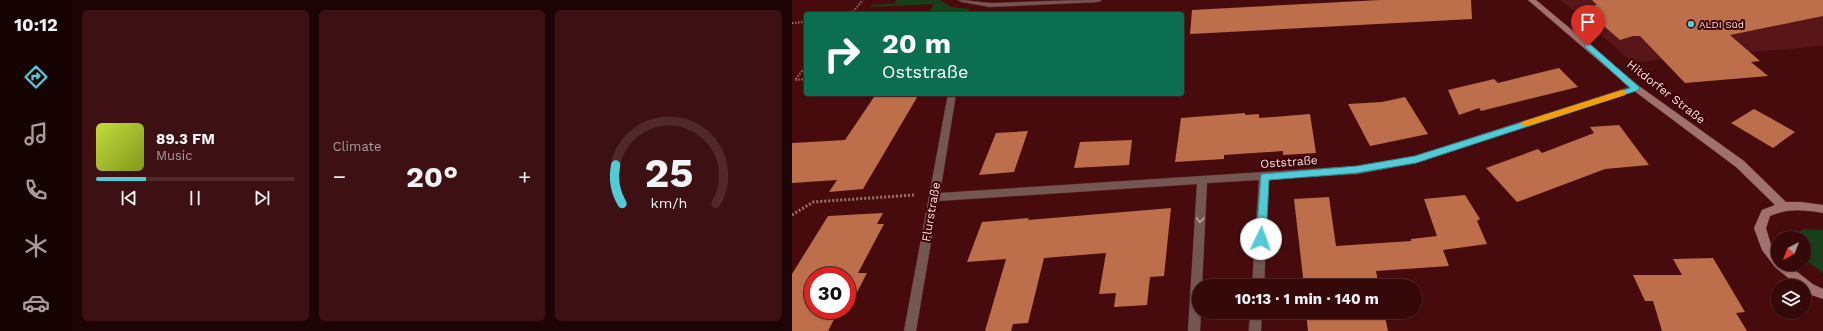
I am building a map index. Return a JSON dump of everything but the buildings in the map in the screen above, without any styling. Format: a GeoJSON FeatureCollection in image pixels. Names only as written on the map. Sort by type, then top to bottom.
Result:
{"type":"FeatureCollection","features":[{"type":"Feature","properties":{"kind":"street"},"geometry":{"type":"LineString","coordinates":[[962,0],[990,5],[1048,1],[1098,0]]}},
{"type":"Feature","properties":{"kind":"street","name":"Hitdorfer Straße"},"geometry":{"type":"LineString","coordinates":[[1532,0],[1599,55],[1636,88],[1740,164],[1783,206]]}},
{"type":"Feature","properties":{"kind":"street","name":"Oststraße"},"geometry":{"type":"LineString","coordinates":[[934,197],[1357,170],[1416,159],[1636,88]]}},
{"type":"Feature","properties":{"kind":"street","name":"Flurstraße"},"geometry":{"type":"LineString","coordinates":[[910,331],[952,96]]}},
{"type":"Feature","properties":{"kind":"street"},"geometry":{"type":"LineString","coordinates":[[1258,279],[1264,177]]}},
{"type":"Feature","properties":{"kind":"street"},"geometry":{"type":"LineString","coordinates":[[1194,331],[1202,181]]}},
{"type":"Feature","properties":{"kind":"street"},"geometry":{"type":"LineString","coordinates":[[1771,253],[1766,247],[1760,228],[1766,213],[1783,206],[1802,205],[1823,210]]}},
{"type":"Feature","properties":{"kind":"street"},"geometry":{"type":"LineString","coordinates":[[1789,271],[1810,288],[1823,294]]}},
{"type":"Feature","properties":{"kind":"street"},"geometry":{"type":"LineString","coordinates":[[1255,331],[1256,319]]}},
{"type":"Feature","properties":{"kind":"path"},"geometry":{"type":"LineString","coordinates":[[852,12],[863,0]]}},
{"type":"Feature","properties":{"kind":"path"},"geometry":{"type":"LineString","coordinates":[[792,23],[804,22]]}},
{"type":"Feature","properties":{"kind":"path"},"geometry":{"type":"LineString","coordinates":[[792,83],[804,68]]}},
{"type":"Feature","properties":{"kind":"path"},"geometry":{"type":"LineString","coordinates":[[794,80],[804,79]]}},
{"type":"Feature","properties":{"kind":"path"},"geometry":{"type":"LineString","coordinates":[[792,215],[813,202],[925,194],[934,197]]}},
{"type":"Feature","properties":{"kind":"shaded area","name":"ALDI Süd"},"geometry":{"type":"Polygon","coordinates":[[[1561,0],[1823,0],[1823,46],[1632,62],[1561,0]]]}},
{"type":"Feature","properties":{"kind":"green space"},"geometry":{"type":"Polygon","coordinates":[[[897,0],[940,0],[951,7],[969,9],[968,12],[929,12],[934,4],[870,7],[872,5],[894,4],[897,0]]]}},
{"type":"Feature","properties":{"kind":"green space"},"geometry":{"type":"Polygon","coordinates":[[[1803,229],[1823,230],[1823,273],[1811,264],[1811,231],[1800,231],[1803,229]]]}},
{"type":"Feature","properties":{"kind":"slow traffic"},"geometry":{"type":"LineString","coordinates":[[1525,124],[1622,93]]}},
{"type":"Feature","properties":{"kind":"place","name":"ALDI Süd"},"geometry":{"type":"Point","coordinates":[1691,24]}},
{"type":"Feature","properties":{"kind":"route"},"geometry":{"type":"LineString","coordinates":[[1261,239],[1264,177],[1357,170],[1416,159],[1636,88],[1588,46]]}}]}
